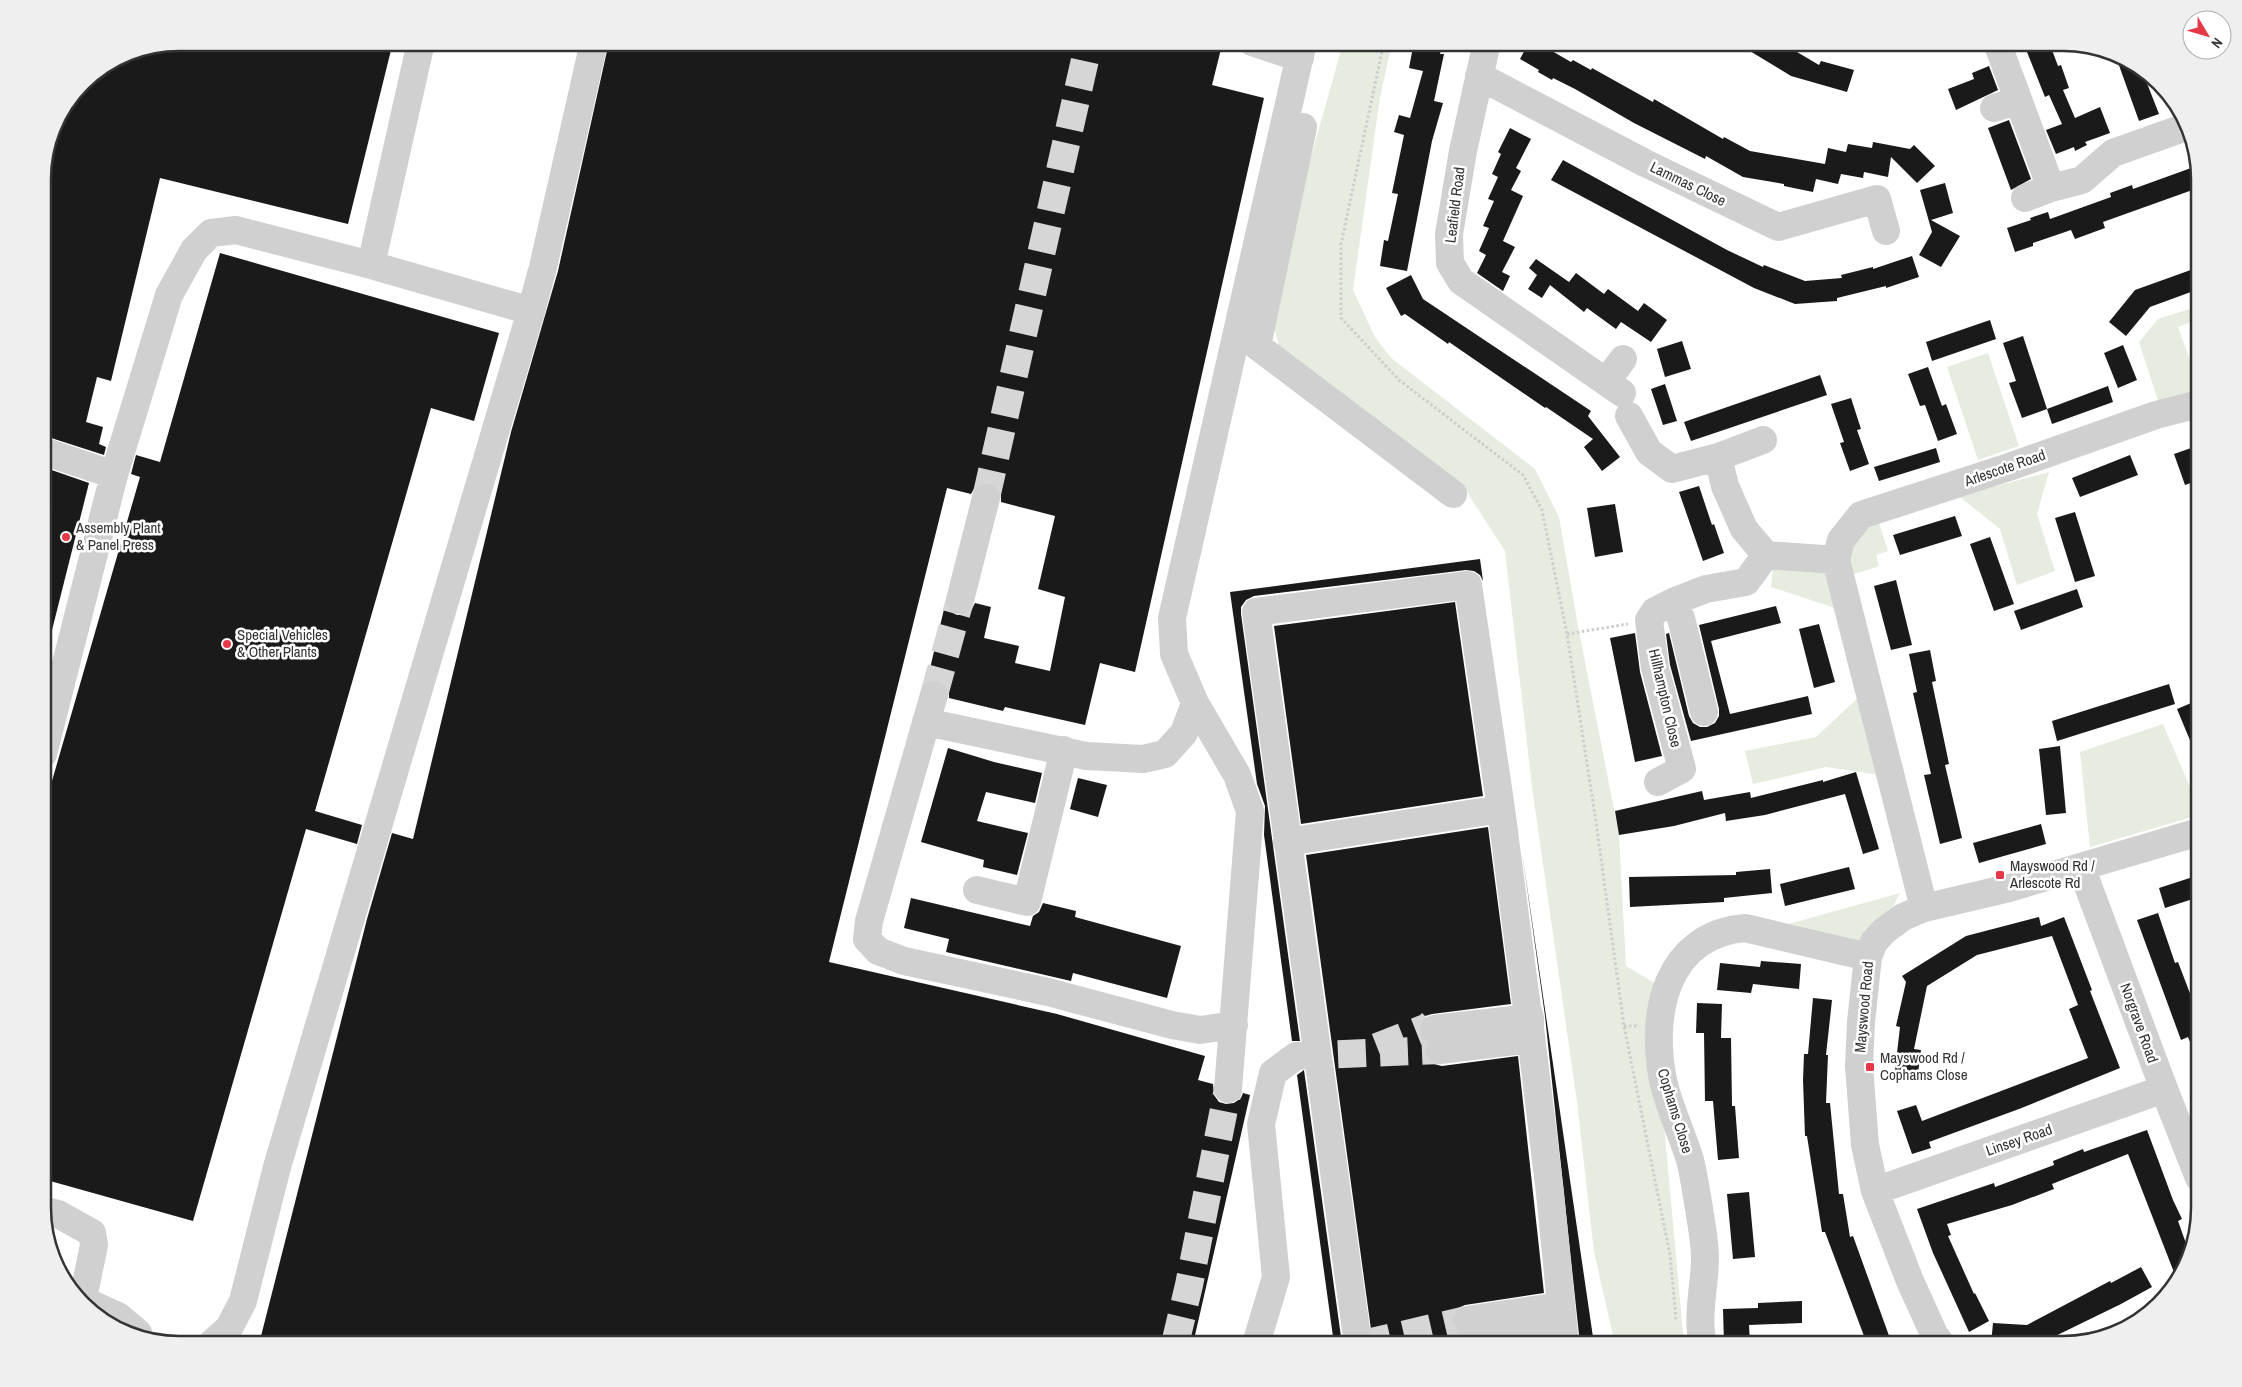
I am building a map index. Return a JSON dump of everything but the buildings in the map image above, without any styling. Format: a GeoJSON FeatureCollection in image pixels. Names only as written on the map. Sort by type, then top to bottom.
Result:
{"type":"FeatureCollection","features":[{"type":"Feature","properties":{"kind":"street"},"geometry":{"type":"LineString","coordinates":[[371,265],[420,51]]}},
{"type":"Feature","properties":{"kind":"street"},"geometry":{"type":"LineString","coordinates":[[220,1336],[229,1328],[244,1301],[280,1158],[531,310],[543,267],[592,51]]}},
{"type":"Feature","properties":{"kind":"street"},"geometry":{"type":"LineString","coordinates":[[1307,51],[1257,346],[1453,494]]}},
{"type":"Feature","properties":{"kind":"street"},"geometry":{"type":"LineString","coordinates":[[1228,1089],[1234,1026],[1234,991],[1250,811],[1237,775],[1195,703],[1174,654],[1172,618],[1307,51]]}},
{"type":"Feature","properties":{"kind":"street","name":"Leafield Road"},"geometry":{"type":"LineString","coordinates":[[1485,51],[1463,151],[1451,225],[1450,263],[1461,281],[1619,397]]}},
{"type":"Feature","properties":{"kind":"street"},"geometry":{"type":"LineString","coordinates":[[1999,51],[2006,104],[2051,188]]}},
{"type":"Feature","properties":{"kind":"street","name":"Lammas Close"},"geometry":{"type":"LineString","coordinates":[[1479,76],[1645,163],[1778,227],[1877,199],[1886,231]]}},
{"type":"Feature","properties":{"kind":"street"},"geometry":{"type":"LineString","coordinates":[[2026,198],[2051,188],[2082,180],[2113,153],[2124,147],[2180,129]]}},
{"type":"Feature","properties":{"kind":"street"},"geometry":{"type":"LineString","coordinates":[[52,719],[114,474],[169,295],[194,250],[211,233],[236,230],[371,265],[531,310]]}},
{"type":"Feature","properties":{"kind":"street"},"geometry":{"type":"LineString","coordinates":[[1623,359],[1619,397],[1649,452],[1672,469],[1718,457],[1763,440]]}},
{"type":"Feature","properties":{"kind":"street","name":"Arlescote Road"},"geometry":{"type":"LineString","coordinates":[[1836,560],[1841,540],[1861,515],[2009,467],[2156,415],[2190,405]]}},
{"type":"Feature","properties":{"kind":"street"},"geometry":{"type":"LineString","coordinates":[[52,455],[114,474]]}},
{"type":"Feature","properties":{"kind":"street"},"geometry":{"type":"LineString","coordinates":[[1718,457],[1725,486],[1744,530],[1766,555],[1836,560],[1924,908]]}},
{"type":"Feature","properties":{"kind":"street"},"geometry":{"type":"LineString","coordinates":[[960,600],[986,498]]}},
{"type":"Feature","properties":{"kind":"street"},"geometry":{"type":"LineString","coordinates":[[1650,620],[1655,610],[1675,601],[1706,589],[1746,582],[1766,555]]}},
{"type":"Feature","properties":{"kind":"street"},"geometry":{"type":"LineString","coordinates":[[1357,1336],[1256,612],[1468,585],[1501,809],[1529,1023],[1550,1193],[1563,1326]]}},
{"type":"Feature","properties":{"kind":"street"},"geometry":{"type":"LineString","coordinates":[[1675,601],[1704,712]]}},
{"type":"Feature","properties":{"kind":"street","name":"Hillhampton Close"},"geometry":{"type":"LineString","coordinates":[[1650,620],[1655,668],[1691,769],[1658,782]]}},
{"type":"Feature","properties":{"kind":"street"},"geometry":{"type":"LineString","coordinates":[[934,695],[868,921],[867,939],[878,951],[904,960],[1048,992],[1172,1025],[1200,1030],[1234,1026]]}},
{"type":"Feature","properties":{"kind":"street"},"geometry":{"type":"LineString","coordinates":[[926,722],[1086,756],[1143,759],[1165,754],[1184,733],[1195,703]]}},
{"type":"Feature","properties":{"kind":"street"},"geometry":{"type":"LineString","coordinates":[[977,890],[1027,902],[1064,750]]}},
{"type":"Feature","properties":{"kind":"street"},"geometry":{"type":"LineString","coordinates":[[1287,842],[1501,809]]}},
{"type":"Feature","properties":{"kind":"street","name":"Mayswood Road"},"geometry":{"type":"LineString","coordinates":[[1935,1336],[1910,1282],[1875,1190],[1865,1145],[1859,1066],[1861,1022],[1868,957],[1874,942],[1884,931],[1903,916],[1924,908],[2009,888],[2191,835]]}},
{"type":"Feature","properties":{"kind":"street","name":"Norgrave Road"},"geometry":{"type":"LineString","coordinates":[[2081,868],[2191,1155]]}},
{"type":"Feature","properties":{"kind":"street","name":"Cophams Close"},"geometry":{"type":"LineString","coordinates":[[1701,1336],[1701,1311],[1706,1256],[1690,1159],[1663,1081],[1660,1056],[1661,1011],[1663,996],[1670,979],[1682,958],[1695,947],[1729,930],[1745,928],[1868,957]]}},
{"type":"Feature","properties":{"kind":"street"},"geometry":{"type":"LineString","coordinates":[[1436,1036],[1529,1023]]}},
{"type":"Feature","properties":{"kind":"street"},"geometry":{"type":"LineString","coordinates":[[1258,1336],[1276,1277],[1261,1124],[1273,1073],[1296,1056]]}},
{"type":"Feature","properties":{"kind":"street","name":"Linsey Road"},"geometry":{"type":"LineString","coordinates":[[1875,1190],[2164,1088]]}},
{"type":"Feature","properties":{"kind":"street"},"geometry":{"type":"LineString","coordinates":[[52,1212],[92,1234],[94,1245],[91,1300]]}},
{"type":"Feature","properties":{"kind":"street"},"geometry":{"type":"LineString","coordinates":[[102,1309],[118,1316],[128,1325]]}},
{"type":"Feature","properties":{"kind":"street"},"geometry":{"type":"LineString","coordinates":[[1468,1330],[1563,1326]]}},
{"type":"Feature","properties":{"kind":"street"},"geometry":{"type":"LineString","coordinates":[[1536,1336],[1563,1326]]}},
{"type":"Feature","properties":{"kind":"path"},"geometry":{"type":"LineString","coordinates":[[1382,51],[1340,244],[1341,318],[1399,380],[1523,475],[1542,510],[1567,634],[1596,822],[1624,1026],[1670,1255],[1677,1325]]}},
{"type":"Feature","properties":{"kind":"path"},"geometry":{"type":"LineString","coordinates":[[1567,634],[1650,620]]}},
{"type":"Feature","properties":{"kind":"shaded area"},"geometry":{"type":"Polygon","coordinates":[[[1341,51],[1390,51],[1380,97],[1353,290],[1375,337],[1391,358],[1535,469],[1559,517],[1578,626],[1619,835],[1626,966],[1658,985],[1664,1125],[1683,1336],[1613,1336],[1594,1252],[1577,1102],[1532,787],[1505,551],[1465,489],[1279,346],[1273,325],[1300,196],[1341,51]]]}},
{"type":"Feature","properties":{"kind":"shaded area"},"geometry":{"type":"Polygon","coordinates":[[[2190,309],[2190,322],[2178,327],[2190,361],[2190,395],[2158,401],[2139,342],[2158,319],[2190,309]]]}},
{"type":"Feature","properties":{"kind":"shaded area"},"geometry":{"type":"Polygon","coordinates":[[[1988,353],[2019,446],[1978,460],[1947,367],[1988,353]]]}},
{"type":"Feature","properties":{"kind":"shaded area"},"geometry":{"type":"Polygon","coordinates":[[[2049,472],[2037,514],[2055,571],[2017,585],[2000,529],[1959,496],[2049,472]]]}},
{"type":"Feature","properties":{"kind":"shaded area"},"geometry":{"type":"Polygon","coordinates":[[[1878,520],[1888,551],[1876,555],[1879,566],[1852,575],[1844,555],[1851,537],[1878,520]]]}},
{"type":"Feature","properties":{"kind":"shaded area"},"geometry":{"type":"Polygon","coordinates":[[[1773,566],[1826,568],[1838,609],[1771,587],[1773,566]]]}},
{"type":"Feature","properties":{"kind":"shaded area"},"geometry":{"type":"Polygon","coordinates":[[[1859,697],[1880,775],[1826,767],[1753,784],[1745,751],[1816,737],[1859,697]]]}},
{"type":"Feature","properties":{"kind":"shaded area"},"geometry":{"type":"Polygon","coordinates":[[[2163,724],[2191,788],[2191,817],[2090,847],[2080,752],[2163,724]]]}},
{"type":"Feature","properties":{"kind":"shaded area"},"geometry":{"type":"Polygon","coordinates":[[[1900,893],[1887,918],[1858,946],[1774,928],[1900,893]]]}},
{"type":"Feature","properties":{"kind":"tunnel"},"geometry":{"type":"LineString","coordinates":[[986,498],[1087,51]]}},
{"type":"Feature","properties":{"kind":"tunnel"},"geometry":{"type":"LineString","coordinates":[[934,695],[960,600]]}},
{"type":"Feature","properties":{"kind":"tunnel"},"geometry":{"type":"LineString","coordinates":[[1377,1047],[1428,1027],[1432,1023]]}},
{"type":"Feature","properties":{"kind":"tunnel"},"geometry":{"type":"LineString","coordinates":[[1296,1056],[1440,1050]]}},
{"type":"Feature","properties":{"kind":"tunnel"},"geometry":{"type":"LineString","coordinates":[[1177,1336],[1189,1285],[1228,1089]]}},
{"type":"Feature","properties":{"kind":"tunnel"},"geometry":{"type":"LineString","coordinates":[[1398,1336],[1467,1320]]}},
{"type":"Feature","properties":{"kind":"place","name":"Assembly Plant & Panel Press"},"geometry":{"type":"Point","coordinates":[66,537]}},
{"type":"Feature","properties":{"kind":"place","name":"Special Vehicles & Other Plants"},"geometry":{"type":"Point","coordinates":[227,644]}},
{"type":"Feature","properties":{"kind":"place","name":"Mayswood Rd / Arlescote Rd"},"geometry":{"type":"Point","coordinates":[2000,875]}},
{"type":"Feature","properties":{"kind":"place","name":"Mayswood Rd / Cophams Close"},"geometry":{"type":"Point","coordinates":[1870,1067]}}]}
